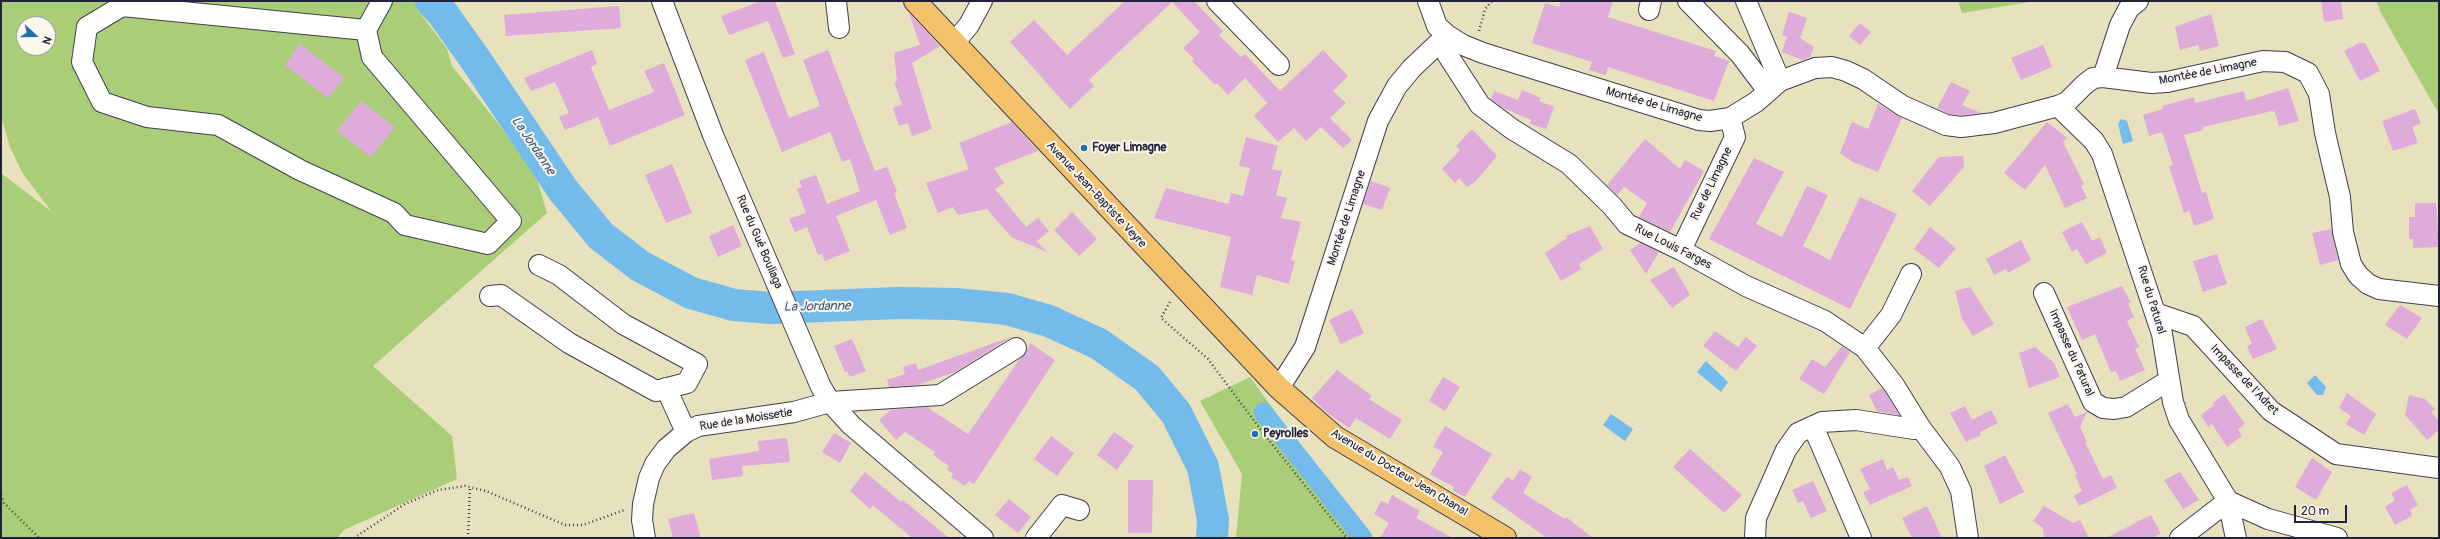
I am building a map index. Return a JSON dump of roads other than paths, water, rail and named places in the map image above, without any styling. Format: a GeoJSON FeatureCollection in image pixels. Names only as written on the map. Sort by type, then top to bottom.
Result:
{"type":"FeatureCollection","features":[{"type":"Feature","properties":{"kind":"main road","name":"Avenue Jean-Baptiste Veyre"},"geometry":{"type":"LineString","coordinates":[[915,1],[1279,388]]}},
{"type":"Feature","properties":{"kind":"main road","name":"Avenue du Docteur Jean Chanal"},"geometry":{"type":"LineString","coordinates":[[1279,388],[1335,437],[1505,538]]}},
{"type":"Feature","properties":{"kind":"street"},"geometry":{"type":"LineString","coordinates":[[366,30],[122,6],[87,27],[82,62],[102,102],[147,117],[218,125],[300,170],[394,213],[405,225],[488,244],[511,221],[372,57],[366,30],[382,1]]}},
{"type":"Feature","properties":{"kind":"street","name":"Rue du Gué Bouliaga"},"geometry":{"type":"LineString","coordinates":[[662,1],[710,128],[802,342],[830,402],[851,425],[983,538]]}},
{"type":"Feature","properties":{"kind":"street"},"geometry":{"type":"LineString","coordinates":[[836,1],[839,28]]}},
{"type":"Feature","properties":{"kind":"street"},"geometry":{"type":"LineString","coordinates":[[954,43],[969,25],[982,1]]}},
{"type":"Feature","properties":{"kind":"street"},"geometry":{"type":"LineString","coordinates":[[1217,1],[1279,65]]}},
{"type":"Feature","properties":{"kind":"street"},"geometry":{"type":"LineString","coordinates":[[1428,1],[1437,26],[1447,36]]}},
{"type":"Feature","properties":{"kind":"street"},"geometry":{"type":"LineString","coordinates":[[1688,1],[1774,86]]}},
{"type":"Feature","properties":{"kind":"street"},"geometry":{"type":"LineString","coordinates":[[1746,1],[1774,86]]}},
{"type":"Feature","properties":{"kind":"street"},"geometry":{"type":"LineString","coordinates":[[2103,76],[2120,25],[2129,8],[2138,1]]}},
{"type":"Feature","properties":{"kind":"street","name":"Montée de Limagne"},"geometry":{"type":"LineString","coordinates":[[1279,388],[1305,347],[1378,121],[1397,86],[1412,68],[1447,36],[1463,45],[1483,53],[1699,120],[1721,121],[1742,111],[1774,86],[1815,68],[1832,67],[1846,71],[1921,114],[1946,125],[1961,127],[1994,123],[2058,106],[2071,99],[2084,84],[2094,78],[2103,76],[2151,83],[2167,82],[2263,61],[2285,62],[2308,73],[2319,94],[2351,264],[2358,275],[2368,284],[2379,290],[2439,296]]}},
{"type":"Feature","properties":{"kind":"street","name":"Rue Louis Farges"},"geometry":{"type":"LineString","coordinates":[[1447,36],[1447,54],[1480,105],[1512,129],[1569,164],[1612,206],[1626,224],[1681,250],[1746,286],[1825,321],[1865,348],[1894,385],[1920,427],[1950,467],[1961,491],[1968,538]]}},
{"type":"Feature","properties":{"kind":"street","name":"Rue du Patural"},"geometry":{"type":"LineString","coordinates":[[2058,106],[2094,141],[2102,154],[2162,334],[2168,381],[2179,420],[2228,501],[2236,538]]}},
{"type":"Feature","properties":{"kind":"street","name":"Rue de Limagne"},"geometry":{"type":"LineString","coordinates":[[1681,250],[1735,137],[1730,118]]}},
{"type":"Feature","properties":{"kind":"street"},"geometry":{"type":"LineString","coordinates":[[490,296],[501,295],[570,343],[656,391],[687,382],[697,364],[623,324],[559,275],[539,264]]}},
{"type":"Feature","properties":{"kind":"street"},"geometry":{"type":"LineString","coordinates":[[1865,348],[1891,315],[1911,274]]}},
{"type":"Feature","properties":{"kind":"street","name":"Impasse du Patural"},"geometry":{"type":"LineString","coordinates":[[2044,293],[2093,402],[2103,408],[2114,409],[2126,407],[2168,381]]}},
{"type":"Feature","properties":{"kind":"street","name":"Impasse de l'Adret"},"geometry":{"type":"LineString","coordinates":[[2155,314],[2193,326],[2271,411],[2336,454],[2439,468]]}},
{"type":"Feature","properties":{"kind":"street","name":"Rue de la Moissetie"},"geometry":{"type":"LineString","coordinates":[[645,538],[642,520],[643,504],[655,464],[666,450],[686,432],[698,426],[794,412],[830,402],[940,395],[1016,348]]}},
{"type":"Feature","properties":{"kind":"street"},"geometry":{"type":"LineString","coordinates":[[666,388],[686,432]]}},
{"type":"Feature","properties":{"kind":"street"},"geometry":{"type":"LineString","coordinates":[[1755,538],[1756,518],[1786,450],[1798,433],[1822,422],[1856,420],[1914,429],[1920,427]]}},
{"type":"Feature","properties":{"kind":"street"},"geometry":{"type":"LineString","coordinates":[[1813,426],[1861,538]]}},
{"type":"Feature","properties":{"kind":"street"},"geometry":{"type":"LineString","coordinates":[[2180,538],[2228,501],[2268,519],[2337,538]]}},
{"type":"Feature","properties":{"kind":"street"},"geometry":{"type":"LineString","coordinates":[[1036,538],[1062,505],[1079,510]]}},
{"type":"Feature","properties":{"kind":"water"},"geometry":{"type":"Polygon","coordinates":[[[2121,119],[2127,121],[2133,141],[2123,144],[2118,124],[2121,119]]]}},
{"type":"Feature","properties":{"kind":"water"},"geometry":{"type":"Polygon","coordinates":[[[1706,361],[1728,382],[1721,392],[1697,372],[1706,361]]]}},
{"type":"Feature","properties":{"kind":"water"},"geometry":{"type":"Polygon","coordinates":[[[2315,375],[2326,387],[2323,395],[2317,395],[2307,383],[2315,375]]]}},
{"type":"Feature","properties":{"kind":"water"},"geometry":{"type":"Polygon","coordinates":[[[1611,414],[1633,429],[1625,441],[1603,425],[1611,414]]]}},
{"type":"Feature","properties":{"kind":"waterway","name":"La Jordanne"},"geometry":{"type":"LineString","coordinates":[[431,1],[443,14],[475,59],[563,190],[601,236],[640,266],[691,293],[734,305],[771,308],[899,303],[956,304],[1007,309],[1049,321],[1099,344],[1147,378],[1176,413],[1203,467],[1213,520],[1212,538]]}},
{"type":"Feature","properties":{"kind":"waterway"},"geometry":{"type":"LineString","coordinates":[[1263,412],[1363,538]]}},
{"type":"Feature","properties":{"kind":"place","name":"Foyer Limagne"},"geometry":{"type":"Point","coordinates":[1084,148]}},
{"type":"Feature","properties":{"kind":"place","name":"Peyrolles"},"geometry":{"type":"Point","coordinates":[1255,434]}}]}
